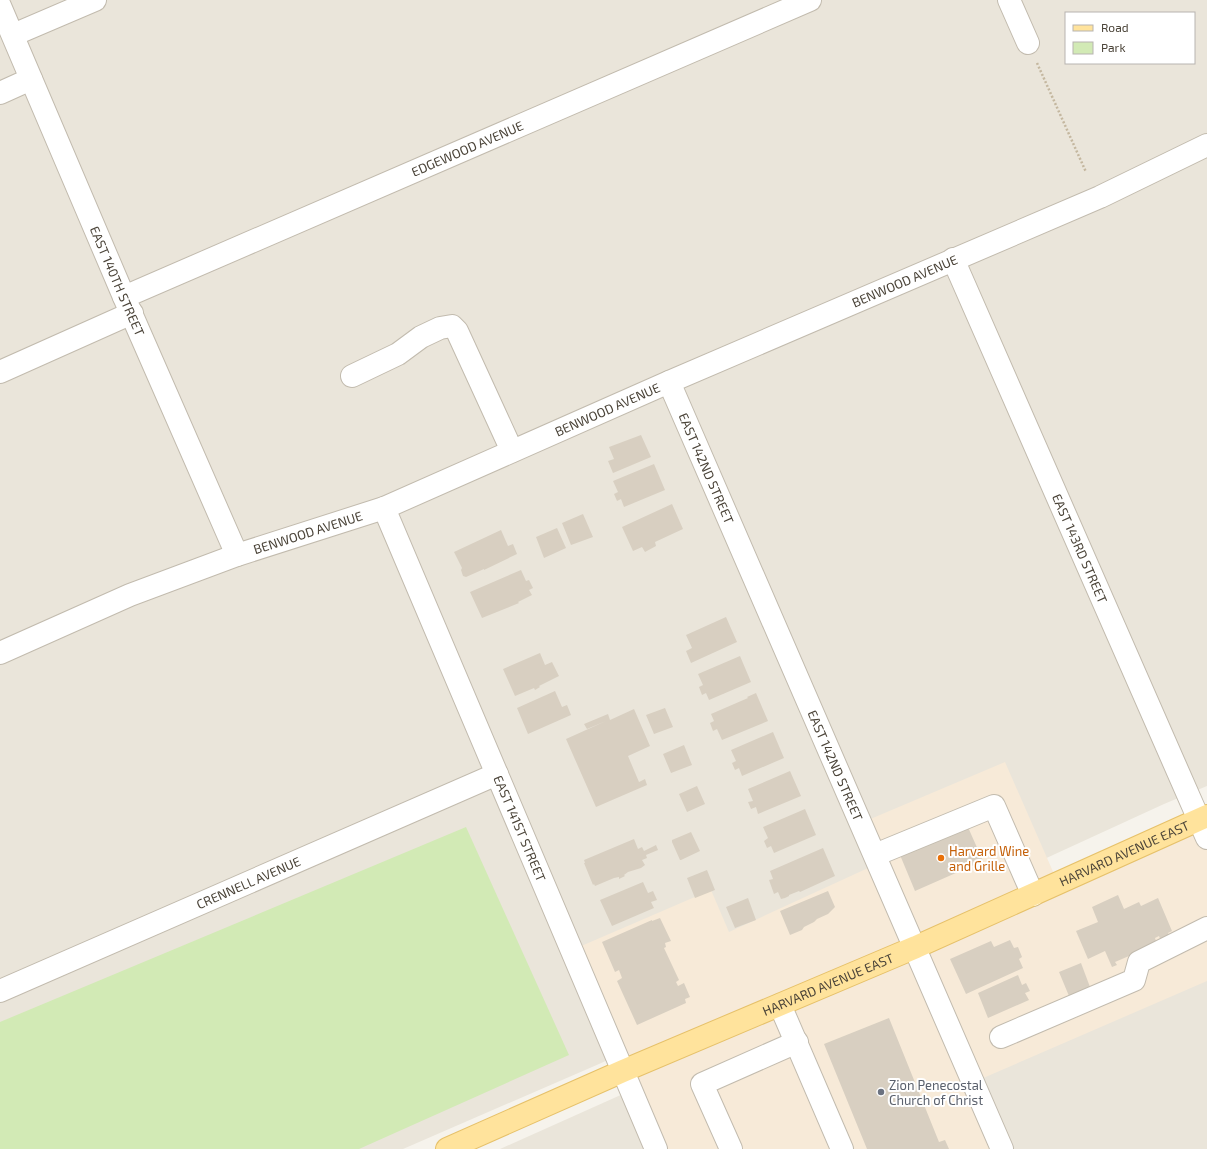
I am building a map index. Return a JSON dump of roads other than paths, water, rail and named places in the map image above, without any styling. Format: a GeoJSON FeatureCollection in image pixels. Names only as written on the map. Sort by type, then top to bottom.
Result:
{"type":"FeatureCollection","features":[{"type":"Feature","properties":{"kind":"main road","name":"HARVARD AVENUE EAST"},"geometry":{"type":"LineString","coordinates":[[447,1149],[623,1071],[916,947],[1033,895],[1204,825]]}},
{"type":"Feature","properties":{"kind":"street"},"geometry":{"type":"LineString","coordinates":[[13,35],[95,0]]}},
{"type":"Feature","properties":{"kind":"street","name":"EDGEWOOD AVENUE"},"geometry":{"type":"LineString","coordinates":[[0,372],[128,305],[810,0]]}},
{"type":"Feature","properties":{"kind":"street"},"geometry":{"type":"LineString","coordinates":[[1009,0],[1032,52]]}},
{"type":"Feature","properties":{"kind":"street","name":"EAST 140TH STREET"},"geometry":{"type":"LineString","coordinates":[[0,6],[236,555]]}},
{"type":"Feature","properties":{"kind":"street"},"geometry":{"type":"LineString","coordinates":[[0,93],[31,79]]}},
{"type":"Feature","properties":{"kind":"street","name":"BENWOOD AVENUE"},"geometry":{"type":"LineString","coordinates":[[0,652],[130,595],[236,555],[384,508],[669,382],[1100,197],[1207,145]]}},
{"type":"Feature","properties":{"kind":"street","name":"EAST 143RD STREET"},"geometry":{"type":"LineString","coordinates":[[953,259],[1204,825]]}},
{"type":"Feature","properties":{"kind":"street"},"geometry":{"type":"LineString","coordinates":[[352,376],[398,354],[421,337],[440,328],[452,326],[457,331],[512,452]]}},
{"type":"Feature","properties":{"kind":"street","name":"EAST 142ND STREET"},"geometry":{"type":"LineString","coordinates":[[669,382],[916,947],[1002,1149]]}},
{"type":"Feature","properties":{"kind":"street","name":"EAST 141ST STREET"},"geometry":{"type":"LineString","coordinates":[[384,508],[656,1149]]}},
{"type":"Feature","properties":{"kind":"street","name":"CRENNELL AVENUE"},"geometry":{"type":"LineString","coordinates":[[0,991],[497,774]]}},
{"type":"Feature","properties":{"kind":"street"},"geometry":{"type":"LineString","coordinates":[[875,855],[994,806],[1033,895]]}},
{"type":"Feature","properties":{"kind":"street"},"geometry":{"type":"LineString","coordinates":[[1001,1037],[1134,980],[1139,962],[1207,928]]}},
{"type":"Feature","properties":{"kind":"street"},"geometry":{"type":"LineString","coordinates":[[780,1005],[842,1149]]}},
{"type":"Feature","properties":{"kind":"street"},"geometry":{"type":"LineString","coordinates":[[731,1149],[702,1084],[797,1042]]}},
{"type":"Feature","properties":{"kind":"place","name":"Harvard Wine and Grille"},"geometry":{"type":"Point","coordinates":[941,858]}},
{"type":"Feature","properties":{"kind":"place","name":"Zion Penecostal Church of Christ"},"geometry":{"type":"Point","coordinates":[881,1092]}}]}
